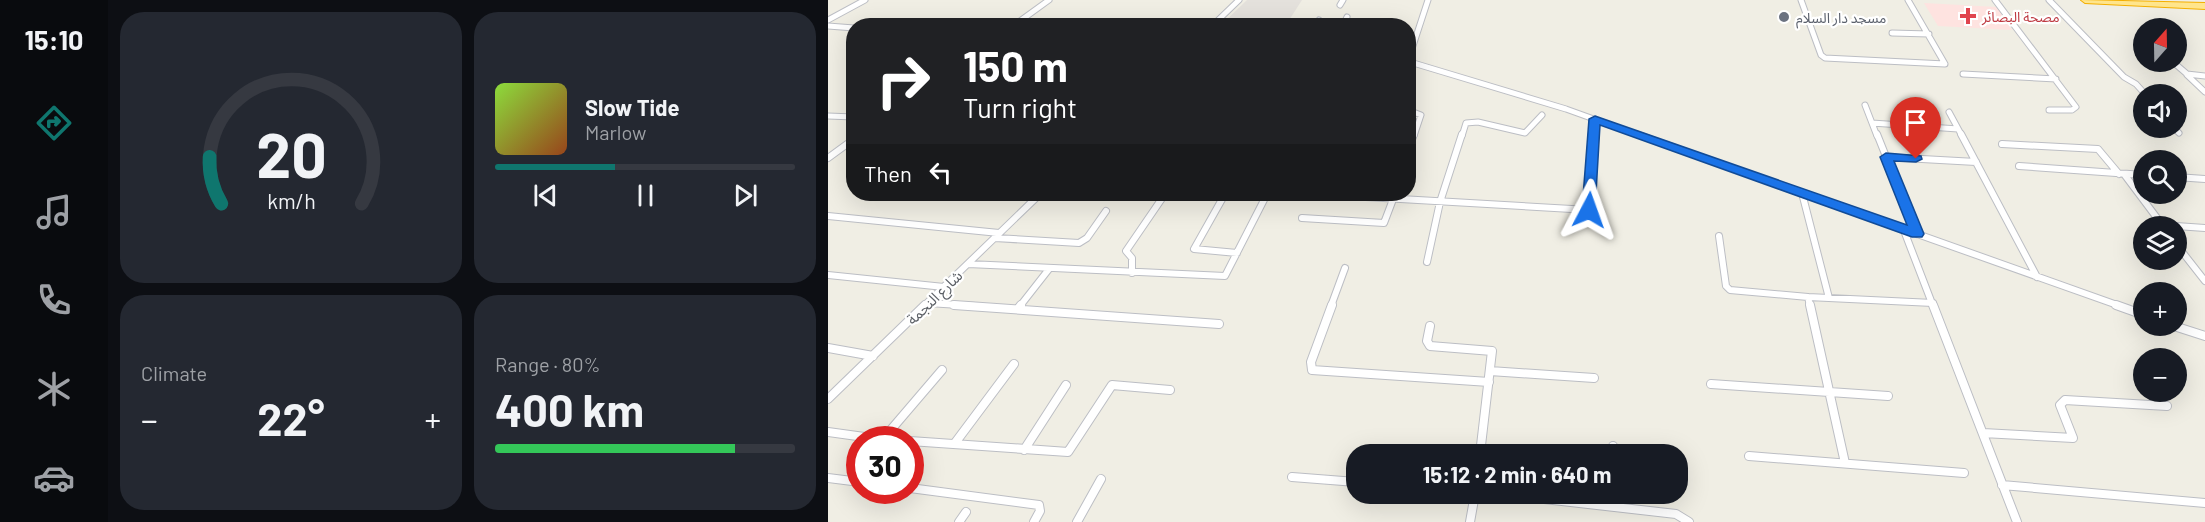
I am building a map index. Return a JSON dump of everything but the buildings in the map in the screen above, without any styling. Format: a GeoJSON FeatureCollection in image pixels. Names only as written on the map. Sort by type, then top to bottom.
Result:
{"type":"FeatureCollection","features":[{"type":"Feature","properties":{"kind":"highway"},"geometry":{"type":"LineString","coordinates":[[2085,0],[2205,4]]}},
{"type":"Feature","properties":{"kind":"highway"},"geometry":{"type":"LineString","coordinates":[[2169,0],[2205,4]]}},
{"type":"Feature","properties":{"kind":"street"},"geometry":{"type":"LineString","coordinates":[[828,20],[865,0]]}},
{"type":"Feature","properties":{"kind":"street"},"geometry":{"type":"LineString","coordinates":[[1023,18],[1049,0]]}},
{"type":"Feature","properties":{"kind":"street"},"geometry":{"type":"LineString","coordinates":[[1220,18],[1239,0]]}},
{"type":"Feature","properties":{"kind":"street"},"geometry":{"type":"LineString","coordinates":[[1416,34],[1428,0]]}},
{"type":"Feature","properties":{"kind":"street"},"geometry":{"type":"LineString","coordinates":[[1801,0],[1821,55],[1830,60],[1943,65],[1945,61],[1908,0]]}},
{"type":"Feature","properties":{"kind":"street"},"geometry":{"type":"LineString","coordinates":[[1995,0],[2076,107],[2076,110],[2049,110]]}},
{"type":"Feature","properties":{"kind":"street"},"geometry":{"type":"LineString","coordinates":[[2049,0],[2124,77],[2136,84]]}},
{"type":"Feature","properties":{"kind":"street"},"geometry":{"type":"LineString","coordinates":[[828,26],[846,27]]}},
{"type":"Feature","properties":{"kind":"street"},"geometry":{"type":"LineString","coordinates":[[1892,33],[1929,34]]}},
{"type":"Feature","properties":{"kind":"street"},"geometry":{"type":"LineString","coordinates":[[1416,64],[1520,93],[2133,311]]}},
{"type":"Feature","properties":{"kind":"street"},"geometry":{"type":"LineString","coordinates":[[2185,72],[2205,92]]}},
{"type":"Feature","properties":{"kind":"street"},"geometry":{"type":"LineString","coordinates":[[1963,74],[2056,79]]}},
{"type":"Feature","properties":{"kind":"street"},"geometry":{"type":"LineString","coordinates":[[2187,74],[2205,76]]}},
{"type":"Feature","properties":{"kind":"street"},"geometry":{"type":"LineString","coordinates":[[1865,105],[1917,234]]}},
{"type":"Feature","properties":{"kind":"street"},"geometry":{"type":"LineString","coordinates":[[1416,111],[1421,115],[1416,127]]}},
{"type":"Feature","properties":{"kind":"street"},"geometry":{"type":"LineString","coordinates":[[1949,112],[2037,277]]}},
{"type":"Feature","properties":{"kind":"street"},"geometry":{"type":"LineString","coordinates":[[1427,262],[1440,202],[1466,123],[1478,122],[1525,134],[1542,115]]}},
{"type":"Feature","properties":{"kind":"street"},"geometry":{"type":"LineString","coordinates":[[828,116],[846,117]]}},
{"type":"Feature","properties":{"kind":"street"},"geometry":{"type":"LineString","coordinates":[[1416,199],[1589,210],[1595,119]]}},
{"type":"Feature","properties":{"kind":"street"},"geometry":{"type":"LineString","coordinates":[[1872,123],[1958,129]]}},
{"type":"Feature","properties":{"kind":"street"},"geometry":{"type":"LineString","coordinates":[[2002,144],[2098,149],[2154,216]]}},
{"type":"Feature","properties":{"kind":"street"},"geometry":{"type":"LineString","coordinates":[[828,158],[846,145]]}},
{"type":"Feature","properties":{"kind":"street"},"geometry":{"type":"LineString","coordinates":[[1886,157],[1976,162]]}},
{"type":"Feature","properties":{"kind":"street"},"geometry":{"type":"LineString","coordinates":[[2019,166],[2133,175]]}},
{"type":"Feature","properties":{"kind":"street"},"geometry":{"type":"LineString","coordinates":[[2187,178],[2205,179]]}},
{"type":"Feature","properties":{"kind":"street"},"geometry":{"type":"LineString","coordinates":[[1802,193],[1829,298]]}},
{"type":"Feature","properties":{"kind":"street","name":"شارع النجمة"},"geometry":{"type":"LineString","coordinates":[[828,399],[1033,201]]}},
{"type":"Feature","properties":{"kind":"street"},"geometry":{"type":"LineString","coordinates":[[1132,273],[1132,258],[1126,251],[1160,201]]}},
{"type":"Feature","properties":{"kind":"street"},"geometry":{"type":"LineString","coordinates":[[1221,201],[1194,249],[1237,253]]}},
{"type":"Feature","properties":{"kind":"street"},"geometry":{"type":"LineString","coordinates":[[968,264],[1225,276],[1263,201]]}},
{"type":"Feature","properties":{"kind":"street"},"geometry":{"type":"LineString","coordinates":[[1302,218],[1384,222],[1392,201]]}},
{"type":"Feature","properties":{"kind":"street"},"geometry":{"type":"LineString","coordinates":[[828,216],[1078,243],[1087,238],[1106,211]]}},
{"type":"Feature","properties":{"kind":"street"},"geometry":{"type":"LineString","coordinates":[[2187,227],[2205,228]]}},
{"type":"Feature","properties":{"kind":"street"},"geometry":{"type":"LineString","coordinates":[[1903,228],[2017,522]]}},
{"type":"Feature","properties":{"kind":"street"},"geometry":{"type":"LineString","coordinates":[[1719,236],[1726,286],[1730,290],[1808,297],[1933,303]]}},
{"type":"Feature","properties":{"kind":"street"},"geometry":{"type":"LineString","coordinates":[[2187,258],[2205,281]]}},
{"type":"Feature","properties":{"kind":"street"},"geometry":{"type":"LineString","coordinates":[[1345,268],[1311,362],[1312,370],[1489,382]]}},
{"type":"Feature","properties":{"kind":"street"},"geometry":{"type":"LineString","coordinates":[[1018,309],[1049,269]]}},
{"type":"Feature","properties":{"kind":"street"},"geometry":{"type":"LineString","coordinates":[[828,275],[944,287]]}},
{"type":"Feature","properties":{"kind":"street"},"geometry":{"type":"LineString","coordinates":[[1808,297],[1845,463]]}},
{"type":"Feature","properties":{"kind":"street"},"geometry":{"type":"LineString","coordinates":[[928,303],[1220,324]]}},
{"type":"Feature","properties":{"kind":"street"},"geometry":{"type":"LineString","coordinates":[[1430,326],[1427,341],[1430,346],[1492,351],[1481,444]]}},
{"type":"Feature","properties":{"kind":"street"},"geometry":{"type":"LineString","coordinates":[[2187,331],[2202,336],[2205,342]]}},
{"type":"Feature","properties":{"kind":"street"},"geometry":{"type":"LineString","coordinates":[[828,348],[873,356]]}},
{"type":"Feature","properties":{"kind":"street"},"geometry":{"type":"LineString","coordinates":[[955,443],[1014,364]]}},
{"type":"Feature","properties":{"kind":"street"},"geometry":{"type":"LineString","coordinates":[[896,426],[942,370]]}},
{"type":"Feature","properties":{"kind":"street"},"geometry":{"type":"LineString","coordinates":[[1490,371],[1594,378]]}},
{"type":"Feature","properties":{"kind":"street"},"geometry":{"type":"LineString","coordinates":[[924,442],[1068,452],[1112,384],[1170,390]]}},
{"type":"Feature","properties":{"kind":"street"},"geometry":{"type":"LineString","coordinates":[[1711,384],[1888,396]]}},
{"type":"Feature","properties":{"kind":"street"},"geometry":{"type":"LineString","coordinates":[[1024,450],[1066,385]]}},
{"type":"Feature","properties":{"kind":"street"},"geometry":{"type":"LineString","coordinates":[[1983,433],[2073,438],[2060,405],[2065,400],[2167,406]]}},
{"type":"Feature","properties":{"kind":"street"},"geometry":{"type":"LineString","coordinates":[[828,432],[846,434]]}},
{"type":"Feature","properties":{"kind":"street"},"geometry":{"type":"LineString","coordinates":[[1749,456],[1964,473]]}},
{"type":"Feature","properties":{"kind":"street"},"geometry":{"type":"LineString","coordinates":[[1292,477],[1346,481]]}},
{"type":"Feature","properties":{"kind":"street"},"geometry":{"type":"LineString","coordinates":[[828,478],[846,480]]}},
{"type":"Feature","properties":{"kind":"street"},"geometry":{"type":"LineString","coordinates":[[1077,522],[1101,479]]}},
{"type":"Feature","properties":{"kind":"street"},"geometry":{"type":"LineString","coordinates":[[2002,485],[2205,503]]}},
{"type":"Feature","properties":{"kind":"street"},"geometry":{"type":"LineString","coordinates":[[924,490],[1039,505],[1040,511],[1034,522]]}},
{"type":"Feature","properties":{"kind":"street"},"geometry":{"type":"LineString","coordinates":[[1470,522],[1473,504]]}},
{"type":"Feature","properties":{"kind":"street"},"geometry":{"type":"LineString","coordinates":[[1600,504],[1676,514],[1689,522]]}},
{"type":"Feature","properties":{"kind":"street"},"geometry":{"type":"LineString","coordinates":[[959,522],[966,512]]}},
{"type":"Feature","properties":{"kind":"shaded area"},"geometry":{"type":"Polygon","coordinates":[[[1247,0],[1302,0],[1290,18],[1228,18],[1247,0]]]}},
{"type":"Feature","properties":{"kind":"shaded area","name":"مصحة البصائر"},"geometry":{"type":"Polygon","coordinates":[[[1924,3],[1997,7],[2012,30],[1938,26],[1924,3]]]}},
{"type":"Feature","properties":{"kind":"place","name":"مصحة البصائر"},"geometry":{"type":"Point","coordinates":[1968,16]}},
{"type":"Feature","properties":{"kind":"place","name":"مسجد دار السلام"},"geometry":{"type":"Point","coordinates":[1784,17]}},
{"type":"Feature","properties":{"kind":"route"},"geometry":{"type":"LineString","coordinates":[[1589,210],[1595,119],[1917,234],[1886,157],[1916,159]]}}]}
